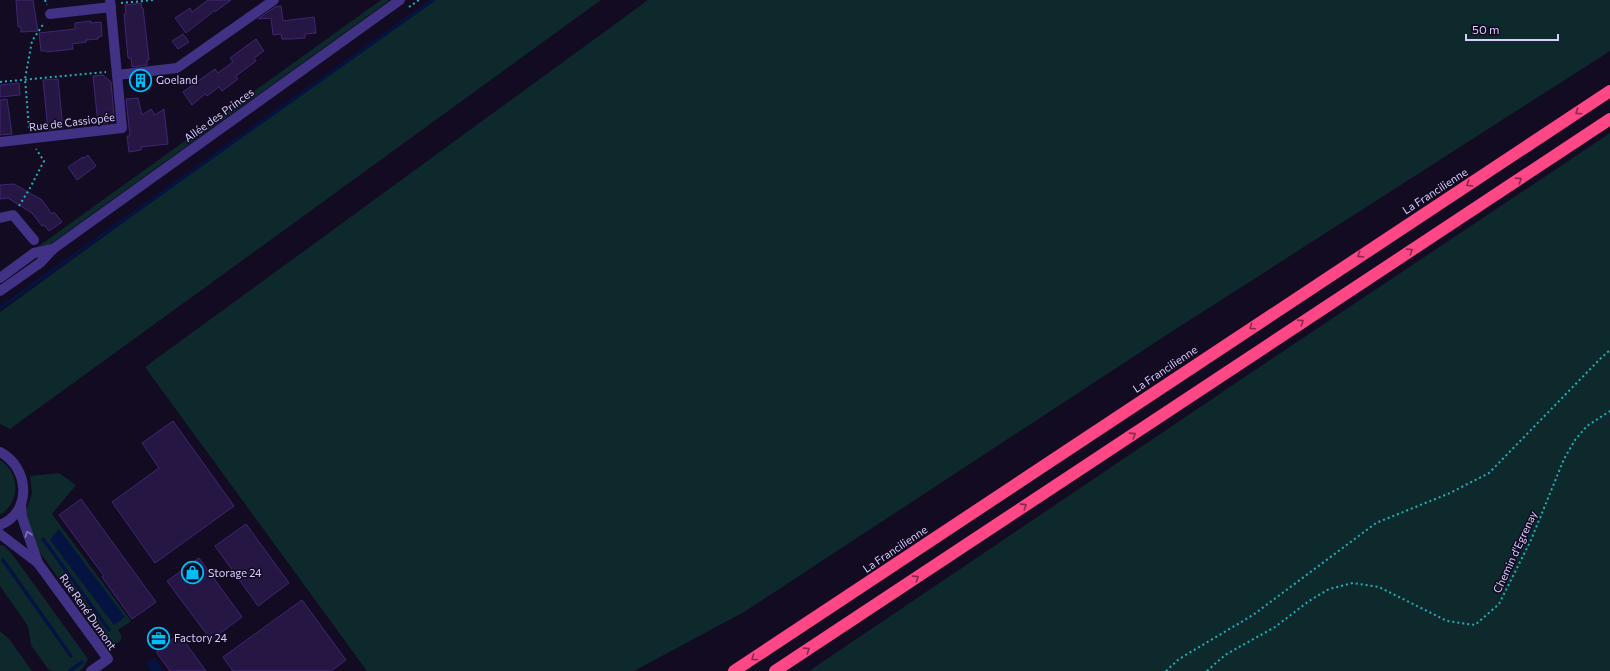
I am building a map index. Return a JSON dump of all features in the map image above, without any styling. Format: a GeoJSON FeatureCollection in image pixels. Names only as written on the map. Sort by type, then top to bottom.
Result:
{"type":"FeatureCollection","features":[{"type":"Feature","properties":{"kind":"highway","name":"La Francilienne"},"geometry":{"type":"LineString","coordinates":[[734,671],[1610,91]]}},
{"type":"Feature","properties":{"kind":"highway"},"geometry":{"type":"LineString","coordinates":[[775,671],[1610,119]]}},
{"type":"Feature","properties":{"kind":"street"},"geometry":{"type":"LineString","coordinates":[[117,75],[177,68],[274,0]]}},
{"type":"Feature","properties":{"kind":"street","name":"Allée des Princes"},"geometry":{"type":"LineString","coordinates":[[0,290],[40,263],[53,249],[400,0]]}},
{"type":"Feature","properties":{"kind":"street"},"geometry":{"type":"LineString","coordinates":[[50,14],[111,4]]}},
{"type":"Feature","properties":{"kind":"street","name":"Rue de Cassiopée"},"geometry":{"type":"LineString","coordinates":[[0,142],[122,128],[111,4]]}},
{"type":"Feature","properties":{"kind":"street"},"geometry":{"type":"LineString","coordinates":[[0,218],[13,216],[34,240]]}},
{"type":"Feature","properties":{"kind":"street","name":"Allée des Princes"},"geometry":{"type":"LineString","coordinates":[[0,278],[34,253],[53,249]]}},
{"type":"Feature","properties":{"kind":"street","name":"Rue René Dumont"},"geometry":{"type":"LineString","coordinates":[[0,452],[7,456],[16,465],[22,477],[24,490],[21,503],[22,517],[38,563]]}},
{"type":"Feature","properties":{"kind":"street"},"geometry":{"type":"LineString","coordinates":[[0,524],[14,515],[21,503]]}},
{"type":"Feature","properties":{"kind":"street","name":"Rue René Dumont"},"geometry":{"type":"LineString","coordinates":[[0,534],[38,563],[108,659],[91,671]]}},
{"type":"Feature","properties":{"kind":"path"},"geometry":{"type":"LineString","coordinates":[[111,4],[154,0]]}},
{"type":"Feature","properties":{"kind":"path"},"geometry":{"type":"LineString","coordinates":[[25,79],[32,41],[37,33]]}},
{"type":"Feature","properties":{"kind":"path"},"geometry":{"type":"LineString","coordinates":[[0,82],[108,72],[117,75]]}},
{"type":"Feature","properties":{"kind":"path"},"geometry":{"type":"LineString","coordinates":[[1166,671],[1179,659],[1253,614],[1376,523],[1450,494],[1489,473],[1610,350]]}},
{"type":"Feature","properties":{"kind":"path","name":"Chemin d'Egrenay"},"geometry":{"type":"LineString","coordinates":[[1207,671],[1225,655],[1275,626],[1309,601],[1329,589],[1353,584],[1379,587],[1447,622],[1476,625],[1498,604],[1531,540],[1564,458],[1575,440],[1587,426],[1610,411]]}},
{"type":"Feature","properties":{"kind":"green space"},"geometry":{"type":"Polygon","coordinates":[[[381,0],[390,0],[49,245],[36,248],[381,0]]]}},
{"type":"Feature","properties":{"kind":"green space"},"geometry":{"type":"Polygon","coordinates":[[[430,0],[601,0],[10,429],[0,424],[0,312],[430,0]]]}},
{"type":"Feature","properties":{"kind":"green space"},"geometry":{"type":"Polygon","coordinates":[[[648,0],[1610,0],[1610,51],[1168,334],[744,612],[634,671],[367,671],[145,367],[648,0]]]}},
{"type":"Feature","properties":{"kind":"green space"},"geometry":{"type":"Polygon","coordinates":[[[1610,133],[1610,671],[809,671],[1261,366],[1610,133]]]}},
{"type":"Feature","properties":{"kind":"green space"},"geometry":{"type":"Polygon","coordinates":[[[0,460],[7,466],[14,479],[15,495],[7,509],[0,515],[0,460]]]}},
{"type":"Feature","properties":{"kind":"green space"},"geometry":{"type":"Polygon","coordinates":[[[59,473],[76,485],[52,514],[131,621],[118,630],[121,635],[121,640],[118,643],[107,643],[102,640],[39,551],[25,516],[32,493],[30,476],[59,473]]]}},
{"type":"Feature","properties":{"kind":"green space"},"geometry":{"type":"Polygon","coordinates":[[[0,545],[4,546],[12,554],[88,659],[83,668],[79,671],[52,671],[48,669],[31,645],[28,626],[0,586],[0,545]]]}},
{"type":"Feature","properties":{"kind":"green space"},"geometry":{"type":"Polygon","coordinates":[[[0,631],[9,639],[32,671],[0,671],[0,631]]]}},
{"type":"Feature","properties":{"kind":"shaded area"},"geometry":{"type":"Polygon","coordinates":[[[59,529],[125,617],[114,625],[50,540],[59,529]]]}},
{"type":"Feature","properties":{"kind":"shaded area"},"geometry":{"type":"Polygon","coordinates":[[[154,658],[164,671],[151,671],[146,664],[154,658]]]}},
{"type":"Feature","properties":{"kind":"building"},"geometry":{"type":"Polygon","coordinates":[[[16,0],[33,0],[38,31],[21,32],[21,27],[18,27],[16,0]]]}},
{"type":"Feature","properties":{"kind":"building"},"geometry":{"type":"Polygon","coordinates":[[[208,0],[231,0],[186,33],[175,18],[190,8],[192,12],[208,0]]]}},
{"type":"Feature","properties":{"kind":"building"},"geometry":{"type":"Polygon","coordinates":[[[141,3],[143,8],[149,60],[147,60],[147,65],[132,67],[131,58],[128,58],[124,14],[126,14],[125,5],[141,3]]]}},
{"type":"Feature","properties":{"kind":"building"},"geometry":{"type":"Polygon","coordinates":[[[281,6],[283,21],[314,17],[316,33],[305,34],[305,38],[292,39],[282,39],[281,34],[273,35],[271,18],[258,19],[275,7],[281,6]]]}},
{"type":"Feature","properties":{"kind":"building"},"geometry":{"type":"Polygon","coordinates":[[[91,21],[91,23],[101,22],[102,36],[98,37],[98,39],[86,40],[86,42],[72,44],[73,49],[47,52],[41,51],[39,33],[75,29],[75,23],[91,21]]]}},
{"type":"Feature","properties":{"kind":"building"},"geometry":{"type":"Polygon","coordinates":[[[183,34],[189,42],[178,49],[172,41],[183,34]]]}},
{"type":"Feature","properties":{"kind":"building"},"geometry":{"type":"Polygon","coordinates":[[[256,39],[264,51],[254,58],[256,61],[236,76],[238,79],[222,91],[219,87],[207,96],[205,94],[192,105],[183,92],[215,69],[218,73],[233,62],[230,58],[256,39]]]}},
{"type":"Feature","properties":{"kind":"building"},"geometry":{"type":"Polygon","coordinates":[[[103,75],[111,82],[114,115],[108,123],[98,124],[93,76],[103,75]]]}},
{"type":"Feature","properties":{"kind":"building"},"geometry":{"type":"Polygon","coordinates":[[[58,79],[63,128],[48,130],[43,80],[58,79]]]}},
{"type":"Feature","properties":{"kind":"building"},"geometry":{"type":"Polygon","coordinates":[[[19,83],[20,95],[0,97],[0,85],[19,83]]]}},
{"type":"Feature","properties":{"kind":"building"},"geometry":{"type":"Polygon","coordinates":[[[138,98],[142,115],[151,109],[155,115],[164,109],[168,144],[141,147],[141,150],[129,152],[127,136],[130,136],[126,99],[138,98]]]}},
{"type":"Feature","properties":{"kind":"building"},"geometry":{"type":"Polygon","coordinates":[[[7,99],[12,134],[0,135],[0,100],[7,99]]]}},
{"type":"Feature","properties":{"kind":"building"},"geometry":{"type":"Polygon","coordinates":[[[88,155],[96,166],[77,180],[68,167],[88,155]]]}},
{"type":"Feature","properties":{"kind":"building"},"geometry":{"type":"Polygon","coordinates":[[[14,184],[42,200],[52,214],[54,212],[62,222],[49,231],[44,225],[42,226],[32,213],[8,198],[0,199],[0,185],[14,184]]]}},
{"type":"Feature","properties":{"kind":"building"},"geometry":{"type":"Polygon","coordinates":[[[173,421],[234,506],[155,563],[112,502],[159,468],[142,443],[173,421]]]}},
{"type":"Feature","properties":{"kind":"building"},"geometry":{"type":"Polygon","coordinates":[[[81,499],[156,602],[132,619],[102,577],[104,576],[59,515],[81,499]]]}},
{"type":"Feature","properties":{"kind":"building"},"geometry":{"type":"Polygon","coordinates":[[[246,524],[289,583],[258,606],[215,546],[246,524]]]}},
{"type":"Feature","properties":{"kind":"building"},"geometry":{"type":"Polygon","coordinates":[[[199,558],[242,617],[211,640],[167,581],[199,558]]]}},
{"type":"Feature","properties":{"kind":"building"},"geometry":{"type":"Polygon","coordinates":[[[302,600],[346,660],[331,671],[233,671],[223,657],[302,600]]]}},
{"type":"Feature","properties":{"kind":"building"},"geometry":{"type":"Polygon","coordinates":[[[179,634],[206,671],[170,671],[156,652],[179,634]]]}},
{"type":"Feature","properties":{"kind":"waterway"},"geometry":{"type":"LineString","coordinates":[[0,308],[433,0]]}},
{"type":"Feature","properties":{"kind":"waterway"},"geometry":{"type":"LineString","coordinates":[[43,539],[109,630]]}},
{"type":"Feature","properties":{"kind":"waterway"},"geometry":{"type":"LineString","coordinates":[[3,560],[71,656]]}},
{"type":"Feature","properties":{"kind":"waterway"},"geometry":{"type":"LineString","coordinates":[[70,671],[82,662]]}},
{"type":"Feature","properties":{"kind":"place","name":"Goeland"},"geometry":{"type":"Point","coordinates":[141,80]}},
{"type":"Feature","properties":{"kind":"place","name":"Storage 24"},"geometry":{"type":"Point","coordinates":[193,573]}},
{"type":"Feature","properties":{"kind":"place","name":"Factory 24"},"geometry":{"type":"Point","coordinates":[159,638]}}]}
